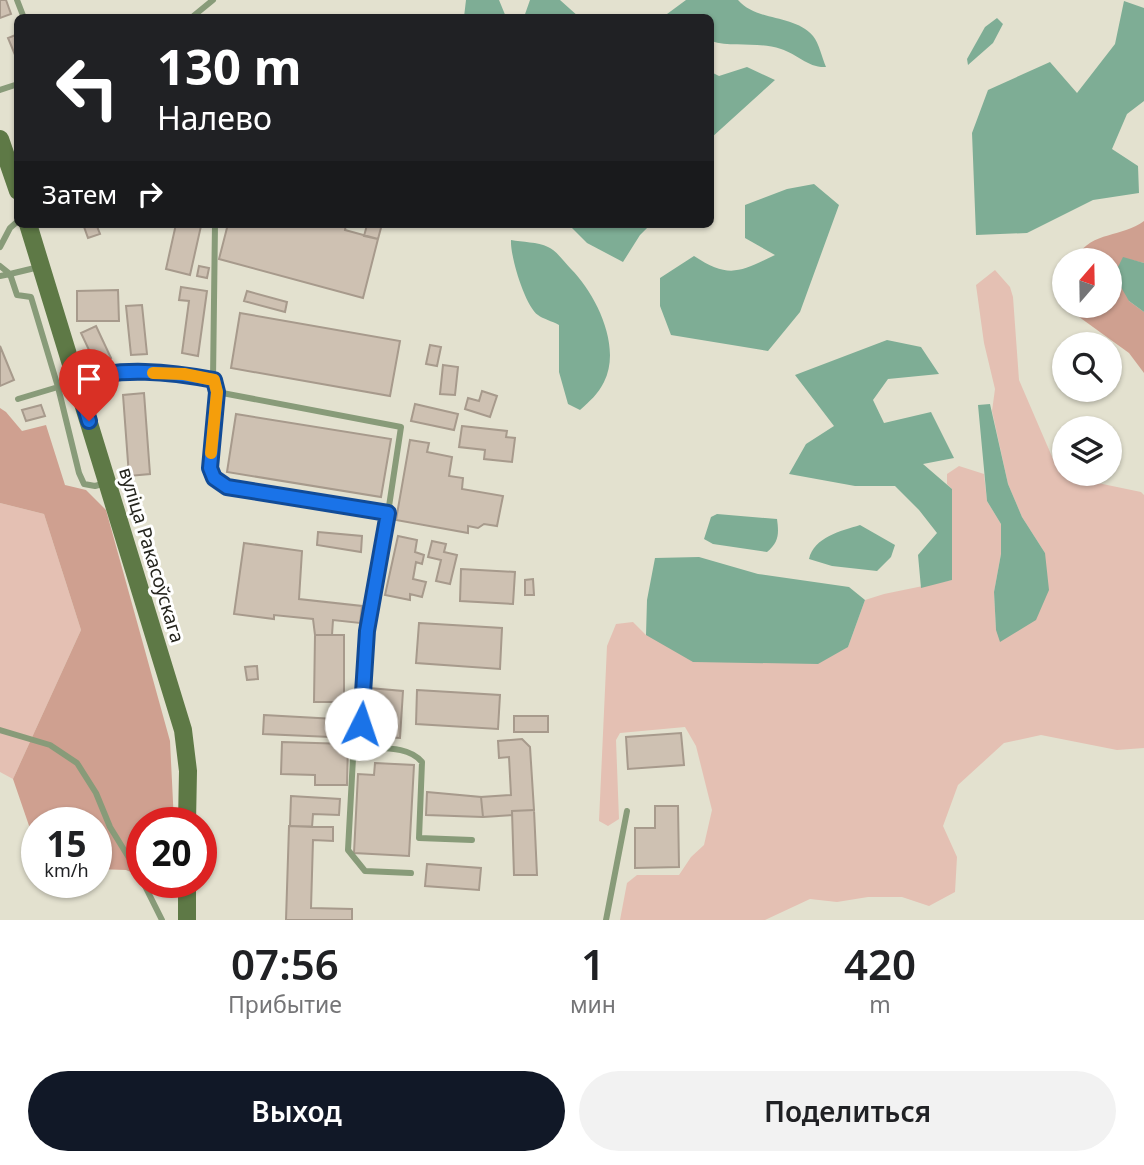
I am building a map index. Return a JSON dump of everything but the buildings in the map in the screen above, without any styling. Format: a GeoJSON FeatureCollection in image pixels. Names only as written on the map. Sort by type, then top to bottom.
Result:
{"type":"FeatureCollection","features":[{"type":"Feature","properties":{"kind":"street"},"geometry":{"type":"LineString","coordinates":[[0,139],[11,157],[14,172]]}},
{"type":"Feature","properties":{"kind":"street","name":"вуліца Ракасоўскага"},"geometry":{"type":"LineString","coordinates":[[29,228],[183,730],[188,771],[187,807]]}},
{"type":"Feature","properties":{"kind":"street"},"geometry":{"type":"LineString","coordinates":[[187,898],[187,920]]}},
{"type":"Feature","properties":{"kind":"lane"},"geometry":{"type":"LineString","coordinates":[[196,14],[213,0]]}},
{"type":"Feature","properties":{"kind":"lane"},"geometry":{"type":"LineString","coordinates":[[0,247],[14,224]]}},
{"type":"Feature","properties":{"kind":"lane"},"geometry":{"type":"LineString","coordinates":[[215,228],[214,380],[217,392],[210,468],[219,483],[227,487],[388,513]]}},
{"type":"Feature","properties":{"kind":"lane"},"geometry":{"type":"LineString","coordinates":[[0,266],[10,274],[17,295],[31,297],[58,387],[79,474],[84,484],[95,486],[108,483]]}},
{"type":"Feature","properties":{"kind":"lane"},"geometry":{"type":"LineString","coordinates":[[0,276],[41,266]]}},
{"type":"Feature","properties":{"kind":"lane"},"geometry":{"type":"LineString","coordinates":[[18,399],[77,381],[111,375],[184,374],[214,380]]}},
{"type":"Feature","properties":{"kind":"lane"},"geometry":{"type":"LineString","coordinates":[[217,392],[401,428],[367,631],[359,747],[353,758],[348,850],[365,871],[411,873]]}},
{"type":"Feature","properties":{"kind":"lane"},"geometry":{"type":"LineString","coordinates":[[0,730],[50,745],[77,764],[96,793],[110,827],[126,854]]}},
{"type":"Feature","properties":{"kind":"lane"},"geometry":{"type":"LineString","coordinates":[[359,747],[407,751],[417,755],[422,762],[419,838],[472,840]]}},
{"type":"Feature","properties":{"kind":"lane"},"geometry":{"type":"LineString","coordinates":[[606,920],[627,811]]}},
{"type":"Feature","properties":{"kind":"lane"},"geometry":{"type":"LineString","coordinates":[[151,898],[162,920]]}},
{"type":"Feature","properties":{"kind":"shaded area"},"geometry":{"type":"Polygon","coordinates":[[[466,0],[499,0],[505,14],[464,14],[466,0]]]}},
{"type":"Feature","properties":{"kind":"shaded area"},"geometry":{"type":"Polygon","coordinates":[[[530,0],[560,0],[576,14],[525,14],[530,0]]]}},
{"type":"Feature","properties":{"kind":"shaded area"},"geometry":{"type":"Polygon","coordinates":[[[686,0],[738,0],[755,12],[805,29],[815,39],[826,67],[808,63],[787,51],[772,47],[714,42],[714,14],[667,14],[686,0]]]}},
{"type":"Feature","properties":{"kind":"shaded area"},"geometry":{"type":"Polygon","coordinates":[[[1124,1],[1144,8],[1144,101],[1127,114],[1112,149],[1138,166],[1139,193],[1093,200],[1027,233],[976,235],[972,133],[988,90],[1050,62],[1077,93],[1115,44],[1124,1]]]}},
{"type":"Feature","properties":{"kind":"shaded area"},"geometry":{"type":"Polygon","coordinates":[[[997,18],[1003,24],[993,43],[968,65],[967,59],[985,27],[997,18]]]}},
{"type":"Feature","properties":{"kind":"shaded area"},"geometry":{"type":"Polygon","coordinates":[[[747,67],[775,80],[714,135],[714,74],[719,76],[747,67]]]}},
{"type":"Feature","properties":{"kind":"shaded area"},"geometry":{"type":"Polygon","coordinates":[[[814,184],[839,205],[800,312],[768,351],[671,335],[660,306],[660,278],[694,256],[716,268],[734,270],[752,266],[775,255],[745,238],[745,205],[787,189],[814,184]]]}},
{"type":"Feature","properties":{"kind":"shaded area"},"geometry":{"type":"Polygon","coordinates":[[[1144,221],[1144,263],[1123,258],[1129,301],[1144,312],[1144,373],[1122,348],[1122,332],[1100,332],[1081,318],[1122,318],[1122,248],[1084,248],[1096,240],[1144,221]]]}},
{"type":"Feature","properties":{"kind":"shaded area"},"geometry":{"type":"Polygon","coordinates":[[[572,228],[647,228],[623,262],[587,243],[572,228]]]}},
{"type":"Feature","properties":{"kind":"shaded area"},"geometry":{"type":"Polygon","coordinates":[[[511,240],[540,244],[554,251],[589,292],[604,322],[610,353],[609,368],[599,390],[580,410],[568,404],[559,372],[559,325],[542,318],[528,302],[516,268],[511,240]]]}},
{"type":"Feature","properties":{"kind":"shaded area"},"geometry":{"type":"Polygon","coordinates":[[[1123,257],[1144,263],[1144,312],[1129,301],[1122,289],[1123,257]]]}},
{"type":"Feature","properties":{"kind":"shaded area"},"geometry":{"type":"Polygon","coordinates":[[[995,270],[1010,287],[1019,380],[1052,457],[1052,486],[1112,486],[1144,495],[1144,748],[1117,750],[1041,735],[1004,743],[958,785],[943,826],[957,857],[955,892],[929,906],[902,897],[868,897],[837,902],[810,899],[765,920],[620,920],[627,883],[637,875],[679,875],[691,857],[704,845],[712,810],[696,746],[685,727],[620,733],[616,740],[619,819],[608,826],[599,821],[607,646],[616,624],[633,622],[646,635],[848,647],[865,600],[952,580],[952,489],[947,484],[947,474],[959,466],[984,474],[987,501],[1001,524],[1001,554],[994,592],[996,630],[1045,553],[1022,517],[1008,484],[992,411],[995,389],[984,343],[976,285],[995,270]]]}},
{"type":"Feature","properties":{"kind":"shaded area"},"geometry":{"type":"Polygon","coordinates":[[[887,340],[921,347],[939,374],[888,379],[873,400],[884,423],[931,412],[954,458],[923,464],[952,489],[952,580],[921,588],[918,555],[937,533],[895,486],[855,486],[789,474],[806,444],[834,426],[795,375],[887,340]]]}},
{"type":"Feature","properties":{"kind":"shaded area"},"geometry":{"type":"Polygon","coordinates":[[[990,404],[1008,484],[1022,517],[1045,553],[1049,590],[1036,620],[1000,642],[996,630],[994,592],[1001,554],[1001,524],[987,501],[978,405],[990,404]]]}},
{"type":"Feature","properties":{"kind":"shaded area"},"geometry":{"type":"Polygon","coordinates":[[[0,408],[22,431],[46,425],[65,485],[86,490],[106,510],[170,741],[173,807],[126,807],[126,870],[112,870],[112,807],[23,807],[13,779],[81,630],[44,514],[0,503],[0,408]]]}},
{"type":"Feature","properties":{"kind":"shaded area"},"geometry":{"type":"Polygon","coordinates":[[[0,503],[44,514],[81,630],[13,779],[0,772],[0,503]]]}},
{"type":"Feature","properties":{"kind":"shaded area"},"geometry":{"type":"Polygon","coordinates":[[[717,514],[777,519],[776,541],[767,552],[713,544],[704,539],[711,517],[717,514]]]}},
{"type":"Feature","properties":{"kind":"shaded area"},"geometry":{"type":"Polygon","coordinates":[[[860,525],[895,545],[891,557],[877,571],[832,566],[809,559],[816,545],[822,540],[860,525]]]}},
{"type":"Feature","properties":{"kind":"shaded area"},"geometry":{"type":"Polygon","coordinates":[[[699,557],[758,574],[849,587],[865,600],[848,647],[818,664],[693,662],[646,635],[647,600],[655,558],[699,557]]]}},
{"type":"Feature","properties":{"kind":"slow traffic"},"geometry":{"type":"LineString","coordinates":[[153,373],[184,374],[214,380],[217,392],[211,453]]}},
{"type":"Feature","properties":{"kind":"route"},"geometry":{"type":"LineString","coordinates":[[89,421],[77,381],[87,377],[152,373],[184,374],[214,380],[217,392],[210,468],[219,483],[227,487],[388,513],[367,631],[361,724]]}}]}
